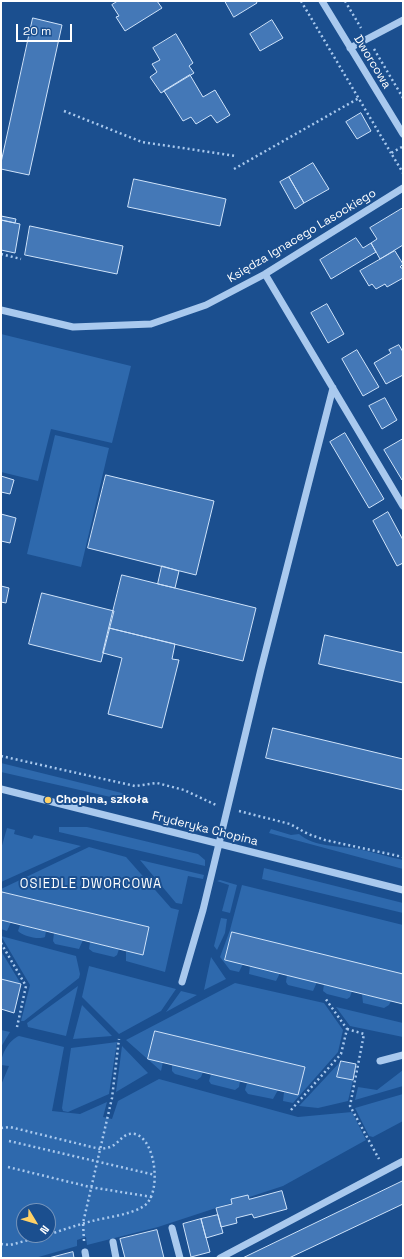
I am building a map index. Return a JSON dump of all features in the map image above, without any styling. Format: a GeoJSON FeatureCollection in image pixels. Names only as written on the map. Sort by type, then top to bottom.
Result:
{"type":"FeatureCollection","features":[{"type":"Feature","properties":{"kind":"street","name":"Dworcowa"},"geometry":{"type":"LineString","coordinates":[[322,1],[403,134]]}},
{"type":"Feature","properties":{"kind":"street"},"geometry":{"type":"LineString","coordinates":[[350,48],[403,20]]}},
{"type":"Feature","properties":{"kind":"street","name":"Księdza Ignacego Lasockiego"},"geometry":{"type":"LineString","coordinates":[[1,310],[73,327],[151,324],[206,305],[265,274],[403,188]]}},
{"type":"Feature","properties":{"kind":"street"},"geometry":{"type":"LineString","coordinates":[[265,274],[403,506]]}},
{"type":"Feature","properties":{"kind":"street"},"geometry":{"type":"LineString","coordinates":[[182,982],[203,910],[261,669],[333,388]]}},
{"type":"Feature","properties":{"kind":"street","name":"Fryderyka Chopina"},"geometry":{"type":"LineString","coordinates":[[1,789],[403,890]]}},
{"type":"Feature","properties":{"kind":"street"},"geometry":{"type":"LineString","coordinates":[[380,1062],[403,1055]]}},
{"type":"Feature","properties":{"kind":"street"},"geometry":{"type":"LineString","coordinates":[[220,1258],[403,1161]]}},
{"type":"Feature","properties":{"kind":"street"},"geometry":{"type":"LineString","coordinates":[[172,1228],[180,1258]]}},
{"type":"Feature","properties":{"kind":"street"},"geometry":{"type":"LineString","coordinates":[[113,1242],[116,1258]]}},
{"type":"Feature","properties":{"kind":"path"},"geometry":{"type":"LineString","coordinates":[[301,1],[403,173]]}},
{"type":"Feature","properties":{"kind":"path"},"geometry":{"type":"LineString","coordinates":[[234,169],[358,98]]}},
{"type":"Feature","properties":{"kind":"path"},"geometry":{"type":"LineString","coordinates":[[64,111],[142,142],[236,156]]}},
{"type":"Feature","properties":{"kind":"path"},"geometry":{"type":"LineString","coordinates":[[391,153],[403,146]]}},
{"type":"Feature","properties":{"kind":"path"},"geometry":{"type":"LineString","coordinates":[[1,254],[21,259]]}},
{"type":"Feature","properties":{"kind":"path"},"geometry":{"type":"LineString","coordinates":[[1,756],[135,786],[157,783],[184,790],[218,806],[290,824],[308,834],[326,840],[403,857]]}},
{"type":"Feature","properties":{"kind":"path"},"geometry":{"type":"LineString","coordinates":[[1,943],[26,986],[17,1027]]}},
{"type":"Feature","properties":{"kind":"path"},"geometry":{"type":"LineString","coordinates":[[325,998],[347,1029],[364,1034],[350,1106],[385,1170]]}},
{"type":"Feature","properties":{"kind":"path"},"geometry":{"type":"LineString","coordinates":[[291,1110],[341,1054],[347,1029]]}},
{"type":"Feature","properties":{"kind":"path"},"geometry":{"type":"LineString","coordinates":[[86,1255],[83,1223],[90,1187],[112,1098],[119,1039]]}},
{"type":"Feature","properties":{"kind":"path"},"geometry":{"type":"LineString","coordinates":[[1,1128],[10,1128],[100,1149],[108,1148],[126,1135],[134,1134],[140,1137],[150,1152],[155,1175],[152,1197],[146,1205],[136,1210],[83,1223],[56,1232]]}},
{"type":"Feature","properties":{"kind":"path"},"geometry":{"type":"LineString","coordinates":[[9,1141],[155,1175]]}},
{"type":"Feature","properties":{"kind":"path"},"geometry":{"type":"LineString","coordinates":[[8,1167],[90,1187],[152,1197]]}},
{"type":"Feature","properties":{"kind":"path"},"geometry":{"type":"LineString","coordinates":[[1,1244],[10,1246],[20,1243]]}},
{"type":"Feature","properties":{"kind":"shaded area"},"geometry":{"type":"Polygon","coordinates":[[[1,334],[131,366],[112,443],[51,429],[38,481],[1,472],[1,334]]]}},
{"type":"Feature","properties":{"kind":"shaded area"},"geometry":{"type":"Polygon","coordinates":[[[55,435],[109,448],[81,567],[27,554],[55,435]]]}},
{"type":"Feature","properties":{"kind":"shaded area"},"geometry":{"type":"Polygon","coordinates":[[[1,763],[146,799],[128,801],[1,772],[1,763]]]}},
{"type":"Feature","properties":{"kind":"shaded area"},"geometry":{"type":"Polygon","coordinates":[[[59,827],[87,827],[198,854],[205,860],[205,866],[59,832],[59,827]]]}},
{"type":"Feature","properties":{"kind":"shaded area"},"geometry":{"type":"Polygon","coordinates":[[[7,828],[15,830],[14,834],[32,839],[34,835],[81,846],[1,882],[1,849],[7,828]]]}},
{"type":"Feature","properties":{"kind":"shaded area"},"geometry":{"type":"Polygon","coordinates":[[[271,829],[291,835],[299,834],[319,844],[358,849],[403,860],[403,869],[269,833],[271,829]]]}},
{"type":"Feature","properties":{"kind":"shaded area"},"geometry":{"type":"Polygon","coordinates":[[[89,847],[126,857],[171,908],[179,910],[165,972],[126,961],[126,951],[143,954],[149,927],[3,892],[1,896],[1,889],[89,847]]]}},
{"type":"Feature","properties":{"kind":"shaded area"},"geometry":{"type":"Polygon","coordinates":[[[140,860],[204,875],[203,879],[188,876],[182,904],[176,903],[140,860]]]}},
{"type":"Feature","properties":{"kind":"shaded area"},"geometry":{"type":"Polygon","coordinates":[[[264,868],[403,903],[403,913],[262,879],[264,868]]]}},
{"type":"Feature","properties":{"kind":"shaded area"},"geometry":{"type":"Polygon","coordinates":[[[220,880],[237,885],[230,913],[222,911],[229,885],[217,881],[220,880]]]}},
{"type":"Feature","properties":{"kind":"shaded area"},"geometry":{"type":"Polygon","coordinates":[[[242,885],[403,925],[403,974],[243,964],[239,972],[230,970],[220,957],[230,930],[242,885]]]}},
{"type":"Feature","properties":{"kind":"shaded area"},"geometry":{"type":"Polygon","coordinates":[[[221,918],[227,919],[225,933],[217,950],[214,946],[221,918]]]}},
{"type":"Feature","properties":{"kind":"shaded area"},"geometry":{"type":"Polygon","coordinates":[[[1,920],[11,922],[7,931],[1,929],[1,920]]]}},
{"type":"Feature","properties":{"kind":"shaded area"},"geometry":{"type":"Polygon","coordinates":[[[20,925],[46,931],[45,937],[35,938],[23,934],[18,931],[20,925]]]}},
{"type":"Feature","properties":{"kind":"shaded area"},"geometry":{"type":"Polygon","coordinates":[[[54,933],[83,940],[79,949],[55,944],[53,941],[54,933]]]}},
{"type":"Feature","properties":{"kind":"shaded area"},"geometry":{"type":"Polygon","coordinates":[[[1,936],[76,956],[80,974],[79,978],[24,1021],[21,1021],[30,985],[1,936]]]}},
{"type":"Feature","properties":{"kind":"shaded area"},"geometry":{"type":"Polygon","coordinates":[[[90,942],[119,949],[117,955],[114,957],[93,952],[89,949],[90,942]]]}},
{"type":"Feature","properties":{"kind":"shaded area"},"geometry":{"type":"Polygon","coordinates":[[[1,951],[21,984],[1,979],[1,951]]]}},
{"type":"Feature","properties":{"kind":"shaded area"},"geometry":{"type":"Polygon","coordinates":[[[211,957],[226,979],[204,990],[211,957]]]}},
{"type":"Feature","properties":{"kind":"shaded area"},"geometry":{"type":"Polygon","coordinates":[[[89,966],[176,989],[161,1011],[119,1034],[82,997],[89,966]]]}},
{"type":"Feature","properties":{"kind":"shaded area"},"geometry":{"type":"Polygon","coordinates":[[[250,966],[280,973],[276,981],[249,974],[250,966]]]}},
{"type":"Feature","properties":{"kind":"shaded area"},"geometry":{"type":"Polygon","coordinates":[[[287,975],[317,982],[313,991],[288,985],[286,982],[287,975]]]}},
{"type":"Feature","properties":{"kind":"shaded area"},"geometry":{"type":"Polygon","coordinates":[[[235,983],[324,1003],[343,1030],[338,1052],[293,1103],[283,1101],[284,1092],[298,1095],[305,1067],[155,1031],[148,1059],[163,1062],[161,1071],[126,1040],[235,983]]]}},
{"type":"Feature","properties":{"kind":"shaded area"},"geometry":{"type":"Polygon","coordinates":[[[324,984],[352,991],[350,997],[347,999],[327,994],[323,991],[324,984]]]}},
{"type":"Feature","properties":{"kind":"shaded area"},"geometry":{"type":"Polygon","coordinates":[[[78,986],[66,1036],[28,1027],[27,1023],[78,986]]]}},
{"type":"Feature","properties":{"kind":"shaded area"},"geometry":{"type":"Polygon","coordinates":[[[181,991],[197,995],[166,1012],[181,991]]]}},
{"type":"Feature","properties":{"kind":"shaded area"},"geometry":{"type":"Polygon","coordinates":[[[362,994],[391,1001],[389,1005],[384,1008],[363,1003],[362,994]]]}},
{"type":"Feature","properties":{"kind":"shaded area"},"geometry":{"type":"Polygon","coordinates":[[[82,1005],[112,1036],[73,1039],[82,1005]]]}},
{"type":"Feature","properties":{"kind":"shaded area"},"geometry":{"type":"Polygon","coordinates":[[[336,1007],[403,1023],[403,1037],[350,1026],[336,1007]]]}},
{"type":"Feature","properties":{"kind":"shaded area"},"geometry":{"type":"Polygon","coordinates":[[[1,1030],[10,1032],[1,1047],[1,1030]]]}},
{"type":"Feature","properties":{"kind":"shaded area"},"geometry":{"type":"Polygon","coordinates":[[[19,1036],[64,1047],[52,1111],[80,1114],[107,1102],[103,1117],[112,1119],[118,1101],[159,1079],[298,1117],[352,1112],[366,1140],[283,1186],[158,1227],[87,1245],[86,1237],[77,1240],[77,1246],[35,1258],[1,1258],[1,1085],[9,1066],[1,1065],[1,1061],[6,1048],[19,1036]]]}},
{"type":"Feature","properties":{"kind":"shaded area"},"geometry":{"type":"Polygon","coordinates":[[[117,1042],[109,1094],[68,1112],[63,1111],[62,1108],[71,1048],[117,1042]]]}},
{"type":"Feature","properties":{"kind":"shaded area"},"geometry":{"type":"Polygon","coordinates":[[[122,1046],[148,1073],[116,1092],[122,1046]]]}},
{"type":"Feature","properties":{"kind":"shaded area"},"geometry":{"type":"Polygon","coordinates":[[[341,1061],[337,1077],[353,1080],[348,1101],[318,1108],[299,1106],[341,1061]]]}},
{"type":"Feature","properties":{"kind":"shaded area"},"geometry":{"type":"Polygon","coordinates":[[[172,1064],[203,1072],[201,1077],[197,1080],[175,1074],[172,1071],[172,1064]]]}},
{"type":"Feature","properties":{"kind":"shaded area"},"geometry":{"type":"Polygon","coordinates":[[[403,1070],[403,1086],[355,1100],[358,1087],[377,1090],[403,1070]]]}},
{"type":"Feature","properties":{"kind":"shaded area"},"geometry":{"type":"Polygon","coordinates":[[[211,1074],[240,1081],[239,1087],[235,1090],[211,1084],[209,1081],[211,1074]]]}},
{"type":"Feature","properties":{"kind":"shaded area"},"geometry":{"type":"Polygon","coordinates":[[[247,1083],[278,1090],[273,1099],[248,1094],[245,1090],[247,1083]]]}},
{"type":"Feature","properties":{"kind":"shaded area"},"geometry":{"type":"Polygon","coordinates":[[[403,1094],[403,1121],[373,1137],[369,1136],[355,1108],[403,1094]]]}},
{"type":"Feature","properties":{"kind":"building"},"geometry":{"type":"Polygon","coordinates":[[[118,1],[157,1],[162,8],[125,31],[116,17],[119,16],[112,5],[118,1]]]}},
{"type":"Feature","properties":{"kind":"building"},"geometry":{"type":"Polygon","coordinates":[[[225,1],[256,1],[257,3],[234,17],[225,1]]]}},
{"type":"Feature","properties":{"kind":"building"},"geometry":{"type":"Polygon","coordinates":[[[33,18],[62,25],[29,175],[1,169],[1,163],[33,18]]]}},
{"type":"Feature","properties":{"kind":"building"},"geometry":{"type":"Polygon","coordinates":[[[272,20],[283,38],[260,51],[250,34],[272,20]]]}},
{"type":"Feature","properties":{"kind":"building"},"geometry":{"type":"Polygon","coordinates":[[[176,34],[193,63],[189,66],[194,73],[161,93],[150,77],[157,72],[152,64],[160,60],[153,48],[176,34]]]}},
{"type":"Feature","properties":{"kind":"building"},"geometry":{"type":"Polygon","coordinates":[[[190,75],[203,97],[215,90],[230,115],[217,123],[211,115],[196,124],[191,117],[183,121],[164,91],[190,75]]]}},
{"type":"Feature","properties":{"kind":"building"},"geometry":{"type":"Polygon","coordinates":[[[361,113],[371,131],[357,139],[346,122],[361,113]]]}},
{"type":"Feature","properties":{"kind":"building"},"geometry":{"type":"Polygon","coordinates":[[[313,163],[329,189],[304,203],[289,177],[313,163]]]}},
{"type":"Feature","properties":{"kind":"building"},"geometry":{"type":"Polygon","coordinates":[[[289,177],[304,203],[295,209],[280,182],[289,177]]]}},
{"type":"Feature","properties":{"kind":"building"},"geometry":{"type":"Polygon","coordinates":[[[134,179],[226,199],[220,226],[128,207],[134,179]]]}},
{"type":"Feature","properties":{"kind":"building"},"geometry":{"type":"Polygon","coordinates":[[[403,208],[403,245],[380,259],[371,243],[377,239],[370,228],[403,208]]]}},
{"type":"Feature","properties":{"kind":"building"},"geometry":{"type":"Polygon","coordinates":[[[1,216],[16,219],[15,223],[1,220],[1,216]]]}},
{"type":"Feature","properties":{"kind":"building"},"geometry":{"type":"Polygon","coordinates":[[[1,220],[20,224],[15,253],[1,250],[1,220]]]}},
{"type":"Feature","properties":{"kind":"building"},"geometry":{"type":"Polygon","coordinates":[[[30,226],[123,246],[117,274],[25,255],[30,226]]]}},
{"type":"Feature","properties":{"kind":"building"},"geometry":{"type":"Polygon","coordinates":[[[356,238],[363,248],[371,243],[376,252],[331,279],[320,260],[356,238]]]}},
{"type":"Feature","properties":{"kind":"building"},"geometry":{"type":"Polygon","coordinates":[[[395,251],[403,264],[400,267],[403,269],[403,278],[387,287],[385,284],[376,289],[372,284],[369,286],[360,271],[395,251]]]}},
{"type":"Feature","properties":{"kind":"building"},"geometry":{"type":"Polygon","coordinates":[[[327,304],[344,334],[328,343],[311,313],[327,304]]]}},
{"type":"Feature","properties":{"kind":"building"},"geometry":{"type":"Polygon","coordinates":[[[399,345],[403,352],[403,375],[386,384],[374,363],[391,353],[389,350],[399,345]]]}},
{"type":"Feature","properties":{"kind":"building"},"geometry":{"type":"Polygon","coordinates":[[[357,350],[379,387],[363,396],[342,359],[357,350]]]}},
{"type":"Feature","properties":{"kind":"building"},"geometry":{"type":"Polygon","coordinates":[[[385,398],[397,420],[382,429],[369,406],[385,398]]]}},
{"type":"Feature","properties":{"kind":"building"},"geometry":{"type":"Polygon","coordinates":[[[345,433],[384,499],[369,508],[330,442],[345,433]]]}},
{"type":"Feature","properties":{"kind":"building"},"geometry":{"type":"Polygon","coordinates":[[[403,439],[403,479],[402,480],[384,450],[403,439]]]}},
{"type":"Feature","properties":{"kind":"building"},"geometry":{"type":"Polygon","coordinates":[[[106,475],[214,501],[196,575],[88,548],[106,475]]]}},
{"type":"Feature","properties":{"kind":"building"},"geometry":{"type":"Polygon","coordinates":[[[1,476],[14,480],[10,494],[1,492],[1,476]]]}},
{"type":"Feature","properties":{"kind":"building"},"geometry":{"type":"Polygon","coordinates":[[[388,512],[403,540],[403,563],[397,566],[373,521],[388,512]]]}},
{"type":"Feature","properties":{"kind":"building"},"geometry":{"type":"Polygon","coordinates":[[[1,514],[16,518],[10,543],[1,541],[1,514]]]}},
{"type":"Feature","properties":{"kind":"building"},"geometry":{"type":"Polygon","coordinates":[[[162,566],[179,571],[175,588],[158,584],[162,566]]]}},
{"type":"Feature","properties":{"kind":"building"},"geometry":{"type":"Polygon","coordinates":[[[122,575],[256,608],[243,661],[109,628],[122,575]]]}},
{"type":"Feature","properties":{"kind":"building"},"geometry":{"type":"Polygon","coordinates":[[[1,586],[9,588],[6,603],[1,602],[1,586]]]}},
{"type":"Feature","properties":{"kind":"building"},"geometry":{"type":"Polygon","coordinates":[[[42,593],[114,611],[101,662],[29,644],[42,593]]]}},
{"type":"Feature","properties":{"kind":"building"},"geometry":{"type":"Polygon","coordinates":[[[109,628],[175,644],[172,659],[179,660],[162,728],[108,714],[122,658],[103,653],[109,628]]]}},
{"type":"Feature","properties":{"kind":"building"},"geometry":{"type":"Polygon","coordinates":[[[325,635],[403,653],[403,683],[319,664],[325,635]]]}},
{"type":"Feature","properties":{"kind":"building"},"geometry":{"type":"Polygon","coordinates":[[[273,728],[403,759],[403,790],[266,758],[273,728]]]}},
{"type":"Feature","properties":{"kind":"building"},"geometry":{"type":"Polygon","coordinates":[[[2,892],[149,927],[143,955],[1,920],[2,892]]]}},
{"type":"Feature","properties":{"kind":"building"},"geometry":{"type":"Polygon","coordinates":[[[232,932],[403,974],[403,1004],[225,960],[232,932]]]}},
{"type":"Feature","properties":{"kind":"building"},"geometry":{"type":"Polygon","coordinates":[[[1,979],[21,984],[14,1013],[1,1009],[1,979]]]}},
{"type":"Feature","properties":{"kind":"building"},"geometry":{"type":"Polygon","coordinates":[[[155,1031],[305,1067],[298,1095],[148,1059],[155,1031]]]}},
{"type":"Feature","properties":{"kind":"building"},"geometry":{"type":"Polygon","coordinates":[[[341,1061],[356,1064],[353,1080],[337,1077],[341,1061]]]}},
{"type":"Feature","properties":{"kind":"building"},"geometry":{"type":"Polygon","coordinates":[[[403,1181],[403,1204],[289,1258],[243,1258],[403,1181]]]}},
{"type":"Feature","properties":{"kind":"building"},"geometry":{"type":"Polygon","coordinates":[[[282,1191],[287,1209],[254,1218],[252,1214],[236,1218],[237,1223],[221,1227],[216,1208],[232,1204],[231,1199],[248,1195],[249,1199],[282,1191]]]}},
{"type":"Feature","properties":{"kind":"building"},"geometry":{"type":"Polygon","coordinates":[[[218,1215],[223,1233],[206,1238],[201,1219],[218,1215]]]}},
{"type":"Feature","properties":{"kind":"building"},"geometry":{"type":"Polygon","coordinates":[[[201,1219],[210,1252],[191,1257],[183,1224],[201,1219]]]}},
{"type":"Feature","properties":{"kind":"building"},"geometry":{"type":"Polygon","coordinates":[[[157,1230],[164,1258],[125,1258],[120,1239],[157,1230]]]}},
{"type":"Feature","properties":{"kind":"building"},"geometry":{"type":"Polygon","coordinates":[[[73,1252],[74,1258],[49,1258],[73,1252]]]}},
{"type":"Feature","properties":{"kind":"place","name":"Chopina, szkoła"},"geometry":{"type":"Point","coordinates":[48,800]}},
{"type":"Feature","properties":{"kind":"district","name":"OSIEDLE DWORCOWA"},"geometry":{"type":"Point","coordinates":[91,884]}}]}
